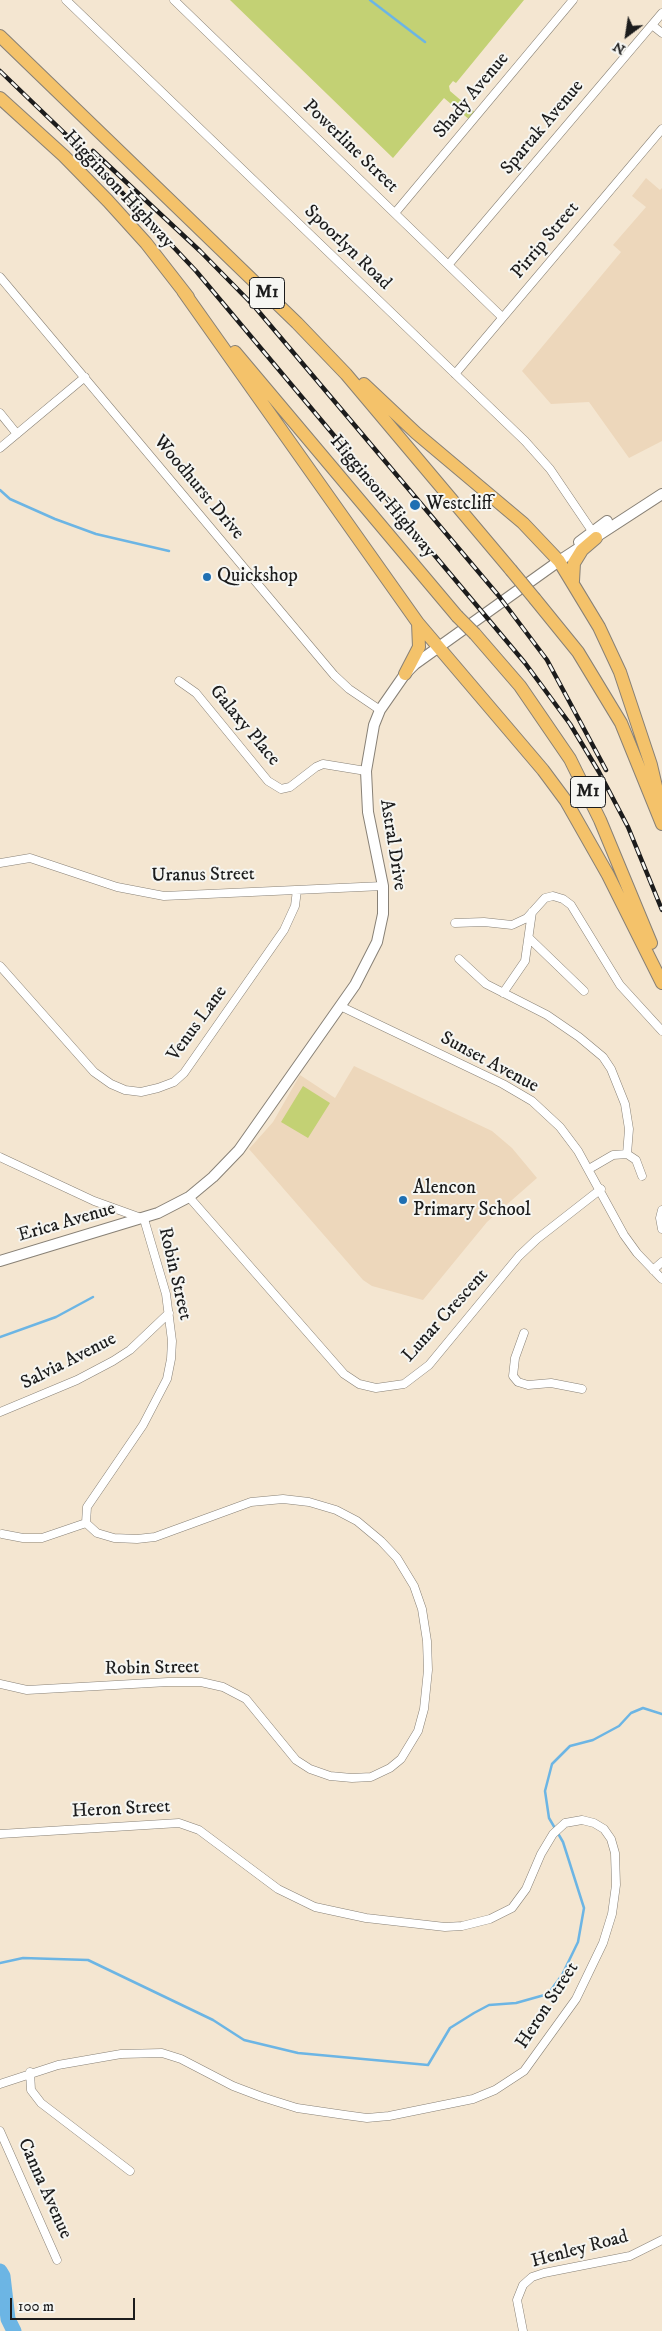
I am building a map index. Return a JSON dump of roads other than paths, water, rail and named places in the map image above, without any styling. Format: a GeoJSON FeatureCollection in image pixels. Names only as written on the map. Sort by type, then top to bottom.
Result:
{"type":"FeatureCollection","features":[{"type":"Feature","properties":{"kind":"highway","name":"Higginson Highway"},"geometry":{"type":"LineString","coordinates":[[0,36],[297,323],[346,374],[511,570],[578,652],[621,723],[662,824]]}},
{"type":"Feature","properties":{"kind":"highway","name":"Higginson Highway"},"geometry":{"type":"LineString","coordinates":[[0,98],[64,156],[146,243],[183,291],[457,616],[520,686],[570,759],[600,820],[662,971]]}},
{"type":"Feature","properties":{"kind":"highway"},"geometry":{"type":"LineString","coordinates":[[183,291],[418,623],[566,800],[608,875],[662,983]]}},
{"type":"Feature","properties":{"kind":"highway"},"geometry":{"type":"LineString","coordinates":[[297,323],[416,433],[529,529],[559,561],[573,581],[599,627],[620,672],[651,765],[662,812]]}},
{"type":"Feature","properties":{"kind":"highway"},"geometry":{"type":"LineString","coordinates":[[573,581],[574,563],[594,534]]}},
{"type":"Feature","properties":{"kind":"highway"},"geometry":{"type":"LineString","coordinates":[[405,674],[419,647],[418,623]]}},
{"type":"Feature","properties":{"kind":"street","name":"Spoorlyn Road"},"geometry":{"type":"LineString","coordinates":[[66,0],[538,454],[594,534]]}},
{"type":"Feature","properties":{"kind":"street","name":"Powerline Street"},"geometry":{"type":"LineString","coordinates":[[174,0],[502,317]]}},
{"type":"Feature","properties":{"kind":"street","name":"Shady Avenue"},"geometry":{"type":"LineString","coordinates":[[395,212],[573,0]]}},
{"type":"Feature","properties":{"kind":"street","name":"Spartak Avenue"},"geometry":{"type":"LineString","coordinates":[[449,264],[662,13]]}},
{"type":"Feature","properties":{"kind":"street"},"geometry":{"type":"LineString","coordinates":[[652,25],[662,33]]}},
{"type":"Feature","properties":{"kind":"street","name":"Pirrip Street"},"geometry":{"type":"LineString","coordinates":[[455,374],[662,129]]}},
{"type":"Feature","properties":{"kind":"street","name":"Woodhurst Drive"},"geometry":{"type":"LineString","coordinates":[[0,277],[334,675],[349,689],[380,710]]}},
{"type":"Feature","properties":{"kind":"street"},"geometry":{"type":"LineString","coordinates":[[0,448],[85,377]]}},
{"type":"Feature","properties":{"kind":"street"},"geometry":{"type":"LineString","coordinates":[[0,413],[17,434]]}},
{"type":"Feature","properties":{"kind":"street"},"geometry":{"type":"LineString","coordinates":[[594,534],[636,505],[660,495]]}},
{"type":"Feature","properties":{"kind":"street"},"geometry":{"type":"LineString","coordinates":[[594,534],[611,526],[660,495]]}},
{"type":"Feature","properties":{"kind":"street","name":"Astral Drive"},"geometry":{"type":"LineString","coordinates":[[144,1218],[189,1197],[213,1177],[239,1150],[363,973],[377,942],[383,914],[383,886],[368,812],[366,771],[374,725],[380,710],[405,674],[437,647],[594,534]]}},
{"type":"Feature","properties":{"kind":"street","name":"Galaxy Place"},"geometry":{"type":"LineString","coordinates":[[179,681],[196,693],[263,775],[276,786],[286,789],[290,788],[316,767],[323,764],[366,771]]}},
{"type":"Feature","properties":{"kind":"street","name":"Uranus Street"},"geometry":{"type":"LineString","coordinates":[[0,863],[30,858],[117,887],[150,894],[192,896],[383,886]]}},
{"type":"Feature","properties":{"kind":"street","name":"Venus Lane"},"geometry":{"type":"LineString","coordinates":[[0,966],[94,1072],[110,1084],[125,1090],[141,1092],[158,1088],[174,1082],[184,1072],[273,946],[291,918],[297,890]]}},
{"type":"Feature","properties":{"kind":"street"},"geometry":{"type":"LineString","coordinates":[[455,923],[484,922],[512,925],[521,923],[545,898],[553,896],[563,899],[571,905],[611,973],[662,1031]]}},
{"type":"Feature","properties":{"kind":"street"},"geometry":{"type":"LineString","coordinates":[[503,992],[522,967],[529,938],[532,911]]}},
{"type":"Feature","properties":{"kind":"street"},"geometry":{"type":"LineString","coordinates":[[529,938],[584,992]]}},
{"type":"Feature","properties":{"kind":"street"},"geometry":{"type":"LineString","coordinates":[[459,959],[486,984],[547,1014],[603,1057],[611,1069],[625,1104],[629,1129],[627,1154]]}},
{"type":"Feature","properties":{"kind":"street","name":"Sunset Avenue"},"geometry":{"type":"LineString","coordinates":[[340,1006],[502,1084],[532,1101],[560,1127],[589,1169],[624,1235],[662,1279]]}},
{"type":"Feature","properties":{"kind":"street"},"geometry":{"type":"LineString","coordinates":[[589,1169],[613,1155],[627,1154],[636,1160],[642,1176]]}},
{"type":"Feature","properties":{"kind":"street"},"geometry":{"type":"LineString","coordinates":[[0,1158],[94,1201],[144,1218]]}},
{"type":"Feature","properties":{"kind":"street","name":"Lunar Crescent"},"geometry":{"type":"LineString","coordinates":[[189,1197],[344,1374],[359,1384],[376,1388],[404,1384],[429,1365],[519,1256],[537,1239],[601,1190]]}},
{"type":"Feature","properties":{"kind":"street"},"geometry":{"type":"LineString","coordinates":[[662,1210],[660,1218],[662,1229]]}},
{"type":"Feature","properties":{"kind":"street","name":"Erica Avenue"},"geometry":{"type":"LineString","coordinates":[[0,1261],[144,1218]]}},
{"type":"Feature","properties":{"kind":"street","name":"Robin Street"},"geometry":{"type":"LineString","coordinates":[[0,1684],[27,1690],[168,1682],[201,1682],[223,1687],[235,1691],[246,1699],[296,1760],[310,1769],[330,1776],[371,1777],[390,1768],[401,1759],[418,1731],[424,1709],[428,1670],[427,1641],[422,1609],[414,1586],[397,1558],[357,1522],[309,1502],[283,1499],[251,1502],[155,1536],[114,1538],[97,1533],[86,1523],[88,1507],[143,1425],[167,1379],[171,1359],[172,1341],[166,1294],[144,1218]]}},
{"type":"Feature","properties":{"kind":"street"},"geometry":{"type":"LineString","coordinates":[[653,1270],[662,1262]]}},
{"type":"Feature","properties":{"kind":"street","name":"Salvia Avenue"},"geometry":{"type":"LineString","coordinates":[[0,1412],[77,1380],[113,1361],[130,1350],[169,1313]]}},
{"type":"Feature","properties":{"kind":"street"},"geometry":{"type":"LineString","coordinates":[[524,1333],[515,1358],[513,1376],[518,1382],[528,1385],[551,1383],[582,1389]]}},
{"type":"Feature","properties":{"kind":"street"},"geometry":{"type":"LineString","coordinates":[[2,1534],[24,1538],[42,1538],[86,1523]]}},
{"type":"Feature","properties":{"kind":"street","name":"Heron Street"},"geometry":{"type":"LineString","coordinates":[[0,1834],[169,1823],[188,1825],[210,1838],[278,1888],[315,1907],[366,1918],[445,1927],[462,1926],[490,1919],[512,1908],[526,1889],[548,1841],[565,1823],[582,1820],[594,1822],[604,1829],[611,1839],[616,1853],[616,1885],[612,1914],[592,1970],[576,1999],[524,2071],[495,2090],[473,2099],[389,2116],[367,2118],[297,2108],[233,2086],[181,2059],[162,2053],[120,2054],[58,2064],[30,2072],[0,2084]]}},
{"type":"Feature","properties":{"kind":"street"},"geometry":{"type":"LineString","coordinates":[[30,2072],[31,2090],[41,2104],[130,2172]]}},
{"type":"Feature","properties":{"kind":"street","name":"Canna Avenue"},"geometry":{"type":"LineString","coordinates":[[0,2131],[57,2260]]}},
{"type":"Feature","properties":{"kind":"street","name":"Henley Road"},"geometry":{"type":"LineString","coordinates":[[523,2331],[517,2300],[523,2285],[532,2277],[544,2272],[630,2256],[662,2240]]}},
{"type":"Feature","properties":{"kind":"waterway"},"geometry":{"type":"LineString","coordinates":[[370,0],[425,42]]}},
{"type":"Feature","properties":{"kind":"waterway"},"geometry":{"type":"LineString","coordinates":[[0,490],[10,499],[55,519],[96,534],[169,551]]}},
{"type":"Feature","properties":{"kind":"waterway"},"geometry":{"type":"LineString","coordinates":[[0,1337],[56,1317],[93,1297]]}},
{"type":"Feature","properties":{"kind":"waterway"},"geometry":{"type":"LineString","coordinates":[[0,1963],[23,1958],[88,1960],[213,2020],[244,2040],[298,2053],[428,2065],[450,2028],[474,2013],[489,2005],[516,2003],[548,1994],[562,1975],[578,1942],[584,1908],[563,1842],[549,1818],[545,1791],[552,1764],[570,1746],[593,1740],[619,1726],[631,1713],[643,1708],[662,1714]]}},
{"type":"Feature","properties":{"kind":"waterway"},"geometry":{"type":"LineString","coordinates":[[0,2271],[3,2276],[8,2319],[14,2331]]}},
{"type":"Feature","properties":{"kind":"railway"},"geometry":{"type":"LineString","coordinates":[[0,71],[82,150],[196,271],[525,663],[570,724],[599,772],[628,827],[662,910]]}},
{"type":"Feature","properties":{"kind":"railway"},"geometry":{"type":"LineString","coordinates":[[93,151],[200,251],[254,306],[498,595],[547,660],[606,770]]}},
{"type":"Feature","properties":{"kind":"place","name":"Westcliff"},"geometry":{"type":"Point","coordinates":[415,505]}},
{"type":"Feature","properties":{"kind":"place","name":"Quickshop"},"geometry":{"type":"Point","coordinates":[207,577]}},
{"type":"Feature","properties":{"kind":"place","name":"Alencon Primary School"},"geometry":{"type":"Point","coordinates":[403,1200]}}]}
